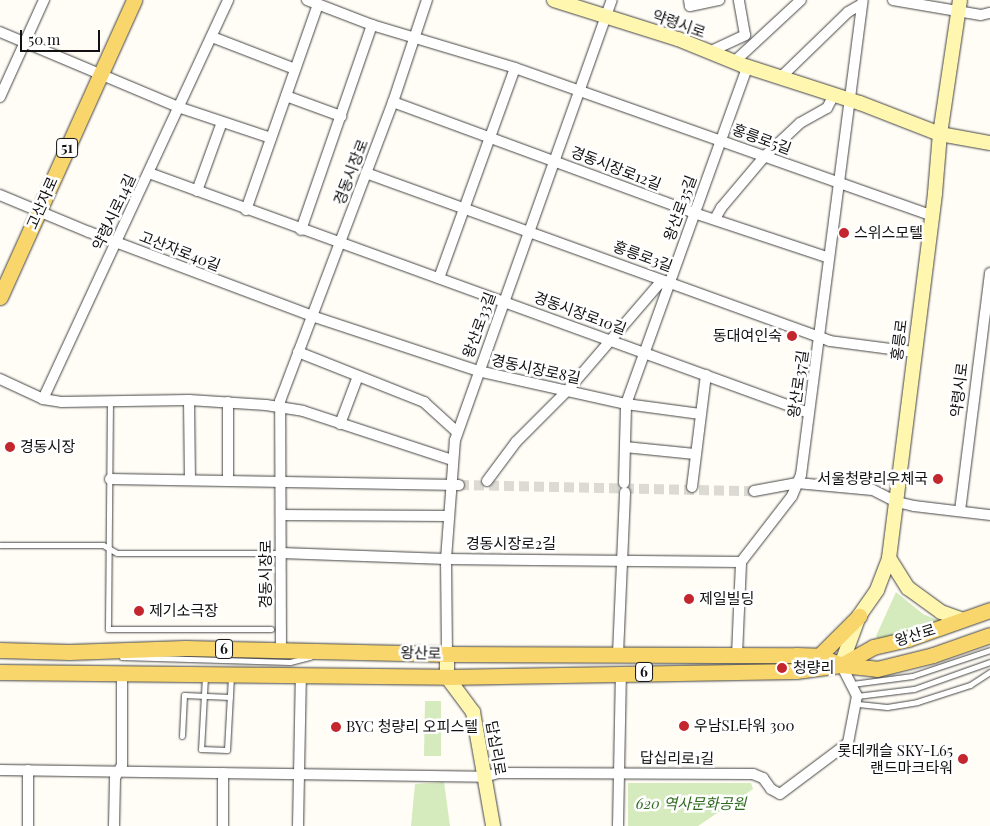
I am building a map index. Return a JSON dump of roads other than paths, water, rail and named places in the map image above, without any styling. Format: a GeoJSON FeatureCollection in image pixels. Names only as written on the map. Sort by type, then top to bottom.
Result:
{"type":"FeatureCollection","features":[{"type":"Feature","properties":{"kind":"main road","name":"고산자로"},"geometry":{"type":"LineString","coordinates":[[0,296],[134,0]]}},
{"type":"Feature","properties":{"kind":"main road","name":"약령시로"},"geometry":{"type":"LineString","coordinates":[[554,0],[850,100],[940,134],[990,143]]}},
{"type":"Feature","properties":{"kind":"main road","name":"홍릉로"},"geometry":{"type":"LineString","coordinates":[[841,665],[859,616],[877,590],[889,558],[932,216],[940,134],[960,5]]}},
{"type":"Feature","properties":{"kind":"main road"},"geometry":{"type":"LineString","coordinates":[[889,558],[908,588],[941,612],[963,620]]}},
{"type":"Feature","properties":{"kind":"main road","name":"왕산로"},"geometry":{"type":"LineString","coordinates":[[841,665],[873,647],[990,610]]}},
{"type":"Feature","properties":{"kind":"main road"},"geometry":{"type":"LineString","coordinates":[[819,656],[859,616]]}},
{"type":"Feature","properties":{"kind":"main road","name":"왕산로"},"geometry":{"type":"LineString","coordinates":[[0,672],[447,677],[621,672],[796,671],[841,665],[886,668],[990,635]]}},
{"type":"Feature","properties":{"kind":"main road","name":"왕산로"},"geometry":{"type":"LineString","coordinates":[[0,650],[69,652],[185,648],[447,654],[819,656],[841,665]]}},
{"type":"Feature","properties":{"kind":"main road"},"geometry":{"type":"LineString","coordinates":[[447,654],[447,677]]}},
{"type":"Feature","properties":{"kind":"main road","name":"답십리로"},"geometry":{"type":"LineString","coordinates":[[447,677],[473,712],[493,826]]}},
{"type":"Feature","properties":{"kind":"street"},"geometry":{"type":"LineString","coordinates":[[0,97],[44,0]]}},
{"type":"Feature","properties":{"kind":"street","name":"약령시로14길"},"geometry":{"type":"LineString","coordinates":[[43,400],[228,0]]}},
{"type":"Feature","properties":{"kind":"street","name":"홍릉로5길"},"geometry":{"type":"LineString","coordinates":[[307,0],[372,25],[514,68],[722,140],[839,184],[932,216]]}},
{"type":"Feature","properties":{"kind":"street","name":"경동시장로"},"geometry":{"type":"LineString","coordinates":[[281,650],[280,407],[298,352],[393,102],[426,0]]}},
{"type":"Feature","properties":{"kind":"street","name":"왕산로33길"},"geometry":{"type":"LineString","coordinates":[[447,654],[446,559],[449,516],[454,484],[452,460],[457,432],[612,0]]}},
{"type":"Feature","properties":{"kind":"street","name":"약령시로"},"geometry":{"type":"LineString","coordinates":[[688,0],[690,6],[719,0]]}},
{"type":"Feature","properties":{"kind":"street","name":"약령시로"},"geometry":{"type":"LineString","coordinates":[[709,52],[745,35],[739,0]]}},
{"type":"Feature","properties":{"kind":"street"},"geometry":{"type":"LineString","coordinates":[[740,64],[801,0]]}},
{"type":"Feature","properties":{"kind":"street"},"geometry":{"type":"LineString","coordinates":[[893,0],[960,5],[981,15],[990,13]]}},
{"type":"Feature","properties":{"kind":"street"},"geometry":{"type":"LineString","coordinates":[[781,77],[848,12],[862,2]]}},
{"type":"Feature","properties":{"kind":"street","name":"왕산로37길"},"geometry":{"type":"LineString","coordinates":[[741,562],[792,496],[797,483],[820,338],[862,2]]}},
{"type":"Feature","properties":{"kind":"street"},"geometry":{"type":"LineString","coordinates":[[246,210],[318,4]]}},
{"type":"Feature","properties":{"kind":"street"},"geometry":{"type":"LineString","coordinates":[[301,230],[372,25]]}},
{"type":"Feature","properties":{"kind":"street"},"geometry":{"type":"LineString","coordinates":[[0,32],[178,107],[271,138]]}},
{"type":"Feature","properties":{"kind":"street"},"geometry":{"type":"LineString","coordinates":[[212,37],[296,69]]}},
{"type":"Feature","properties":{"kind":"street","name":"왕산로35길"},"geometry":{"type":"LineString","coordinates":[[618,654],[626,404],[722,140],[740,64]]}},
{"type":"Feature","properties":{"kind":"street"},"geometry":{"type":"LineString","coordinates":[[439,278],[514,68]]}},
{"type":"Feature","properties":{"kind":"street"},"geometry":{"type":"LineString","coordinates":[[715,220],[720,208],[765,156],[800,123],[828,108],[834,95]]}},
{"type":"Feature","properties":{"kind":"street"},"geometry":{"type":"LineString","coordinates":[[286,96],[341,116]]}},
{"type":"Feature","properties":{"kind":"street","name":"경동시장로12길"},"geometry":{"type":"LineString","coordinates":[[393,102],[488,140],[554,161],[694,214],[829,258]]}},
{"type":"Feature","properties":{"kind":"street"},"geometry":{"type":"LineString","coordinates":[[197,191],[222,122]]}},
{"type":"Feature","properties":{"kind":"street","name":"경동시장로10길"},"geometry":{"type":"LineString","coordinates":[[149,173],[246,210],[340,242],[809,413]]}},
{"type":"Feature","properties":{"kind":"street","name":"홍릉로3길"},"geometry":{"type":"LineString","coordinates":[[366,173],[670,281],[820,338],[914,352]]}},
{"type":"Feature","properties":{"kind":"street","name":"고산자로40길"},"geometry":{"type":"LineString","coordinates":[[0,195],[116,243],[312,316]]}},
{"type":"Feature","properties":{"kind":"street","name":"약령시로"},"geometry":{"type":"LineString","coordinates":[[960,511],[990,273]]}},
{"type":"Feature","properties":{"kind":"street"},"geometry":{"type":"LineString","coordinates":[[487,481],[516,442],[567,391],[660,284],[670,281]]}},
{"type":"Feature","properties":{"kind":"street","name":"경동시장로8길"},"geometry":{"type":"LineString","coordinates":[[312,316],[478,371],[626,404],[700,414]]}},
{"type":"Feature","properties":{"kind":"street"},"geometry":{"type":"LineString","coordinates":[[298,352],[424,402],[457,432]]}},
{"type":"Feature","properties":{"kind":"street"},"geometry":{"type":"LineString","coordinates":[[692,487],[706,375]]}},
{"type":"Feature","properties":{"kind":"street"},"geometry":{"type":"LineString","coordinates":[[340,424],[358,376]]}},
{"type":"Feature","properties":{"kind":"street"},"geometry":{"type":"LineString","coordinates":[[0,379],[43,400],[61,402],[110,399],[189,400],[280,407],[452,460]]}},
{"type":"Feature","properties":{"kind":"street"},"geometry":{"type":"LineString","coordinates":[[189,400],[190,480]]}},
{"type":"Feature","properties":{"kind":"street"},"geometry":{"type":"LineString","coordinates":[[228,402],[228,480]]}},
{"type":"Feature","properties":{"kind":"street"},"geometry":{"type":"LineString","coordinates":[[625,447],[695,454]]}},
{"type":"Feature","properties":{"kind":"street"},"geometry":{"type":"LineString","coordinates":[[110,479],[454,484]]}},
{"type":"Feature","properties":{"kind":"street"},"geometry":{"type":"LineString","coordinates":[[754,491],[797,483],[873,490],[897,502],[990,515]]}},
{"type":"Feature","properties":{"kind":"street"},"geometry":{"type":"LineString","coordinates":[[281,515],[449,516]]}},
{"type":"Feature","properties":{"kind":"street","name":"경동시장로2길"},"geometry":{"type":"LineString","coordinates":[[281,553],[446,559],[621,559],[741,562]]}},
{"type":"Feature","properties":{"kind":"street"},"geometry":{"type":"LineString","coordinates":[[737,655],[741,562]]}},
{"type":"Feature","properties":{"kind":"street"},"geometry":{"type":"LineString","coordinates":[[841,665],[858,700]]}},
{"type":"Feature","properties":{"kind":"street"},"geometry":{"type":"LineString","coordinates":[[618,826],[621,672]]}},
{"type":"Feature","properties":{"kind":"street"},"geometry":{"type":"LineString","coordinates":[[114,826],[115,778],[122,765],[122,673]]}},
{"type":"Feature","properties":{"kind":"street"},"geometry":{"type":"LineString","coordinates":[[298,826],[301,674]]}},
{"type":"Feature","properties":{"kind":"street","name":"답십리로1길"},"geometry":{"type":"LineString","coordinates":[[0,770],[484,777],[498,773],[753,774],[764,778],[771,789],[780,794],[847,745],[858,700]]}},
{"type":"Feature","properties":{"kind":"street"},"geometry":{"type":"LineString","coordinates":[[28,770],[28,826]]}},
{"type":"Feature","properties":{"kind":"street"},"geometry":{"type":"LineString","coordinates":[[223,772],[223,826]]}},
{"type":"Feature","properties":{"kind":"lane"},"geometry":{"type":"LineString","coordinates":[[110,399],[108,629],[271,629]]}},
{"type":"Feature","properties":{"kind":"lane"},"geometry":{"type":"LineString","coordinates":[[0,544],[103,545],[117,553],[281,553]]}},
{"type":"Feature","properties":{"kind":"lane"},"geometry":{"type":"LineString","coordinates":[[851,684],[912,676],[990,650]]}},
{"type":"Feature","properties":{"kind":"lane"},"geometry":{"type":"LineString","coordinates":[[69,652],[138,659],[290,662],[338,652]]}},
{"type":"Feature","properties":{"kind":"lane"},"geometry":{"type":"LineString","coordinates":[[858,700],[914,689],[990,662]]}},
{"type":"Feature","properties":{"kind":"lane"},"geometry":{"type":"LineString","coordinates":[[858,700],[887,707],[916,702],[970,684],[990,672]]}},
{"type":"Feature","properties":{"kind":"lane"},"geometry":{"type":"LineString","coordinates":[[205,673],[201,749],[227,750],[231,674]]}},
{"type":"Feature","properties":{"kind":"lane"},"geometry":{"type":"LineString","coordinates":[[182,736],[184,695],[230,697]]}},
{"type":"Feature","properties":{"kind":"tunnel"},"geometry":{"type":"LineString","coordinates":[[459,485],[754,491]]}},
{"type":"Feature","properties":{"kind":"place","name":"스위스모텔"},"geometry":{"type":"Point","coordinates":[844,233]}},
{"type":"Feature","properties":{"kind":"place","name":"동대여인숙"},"geometry":{"type":"Point","coordinates":[792,336]}},
{"type":"Feature","properties":{"kind":"place","name":"경동시장"},"geometry":{"type":"Point","coordinates":[10,447]}},
{"type":"Feature","properties":{"kind":"place","name":"서울청량리우체국"},"geometry":{"type":"Point","coordinates":[938,479]}},
{"type":"Feature","properties":{"kind":"place","name":"제일빌딩"},"geometry":{"type":"Point","coordinates":[689,599]}},
{"type":"Feature","properties":{"kind":"place","name":"제기소극장"},"geometry":{"type":"Point","coordinates":[139,611]}},
{"type":"Feature","properties":{"kind":"place","name":"청량리"},"geometry":{"type":"Point","coordinates":[782,668]}},
{"type":"Feature","properties":{"kind":"place","name":"우남SL타워 300"},"geometry":{"type":"Point","coordinates":[684,726]}},
{"type":"Feature","properties":{"kind":"place","name":"BYC 청량리 오피스텔"},"geometry":{"type":"Point","coordinates":[336,727]}},
{"type":"Feature","properties":{"kind":"place","name":"롯데캐슬 SKY-L65 랜드마크타워"},"geometry":{"type":"Point","coordinates":[963,759]}},
{"type":"Feature","properties":{"kind":"park label","name":"620 역사문화공원"},"geometry":{"type":"Point","coordinates":[691,804]}}]}
